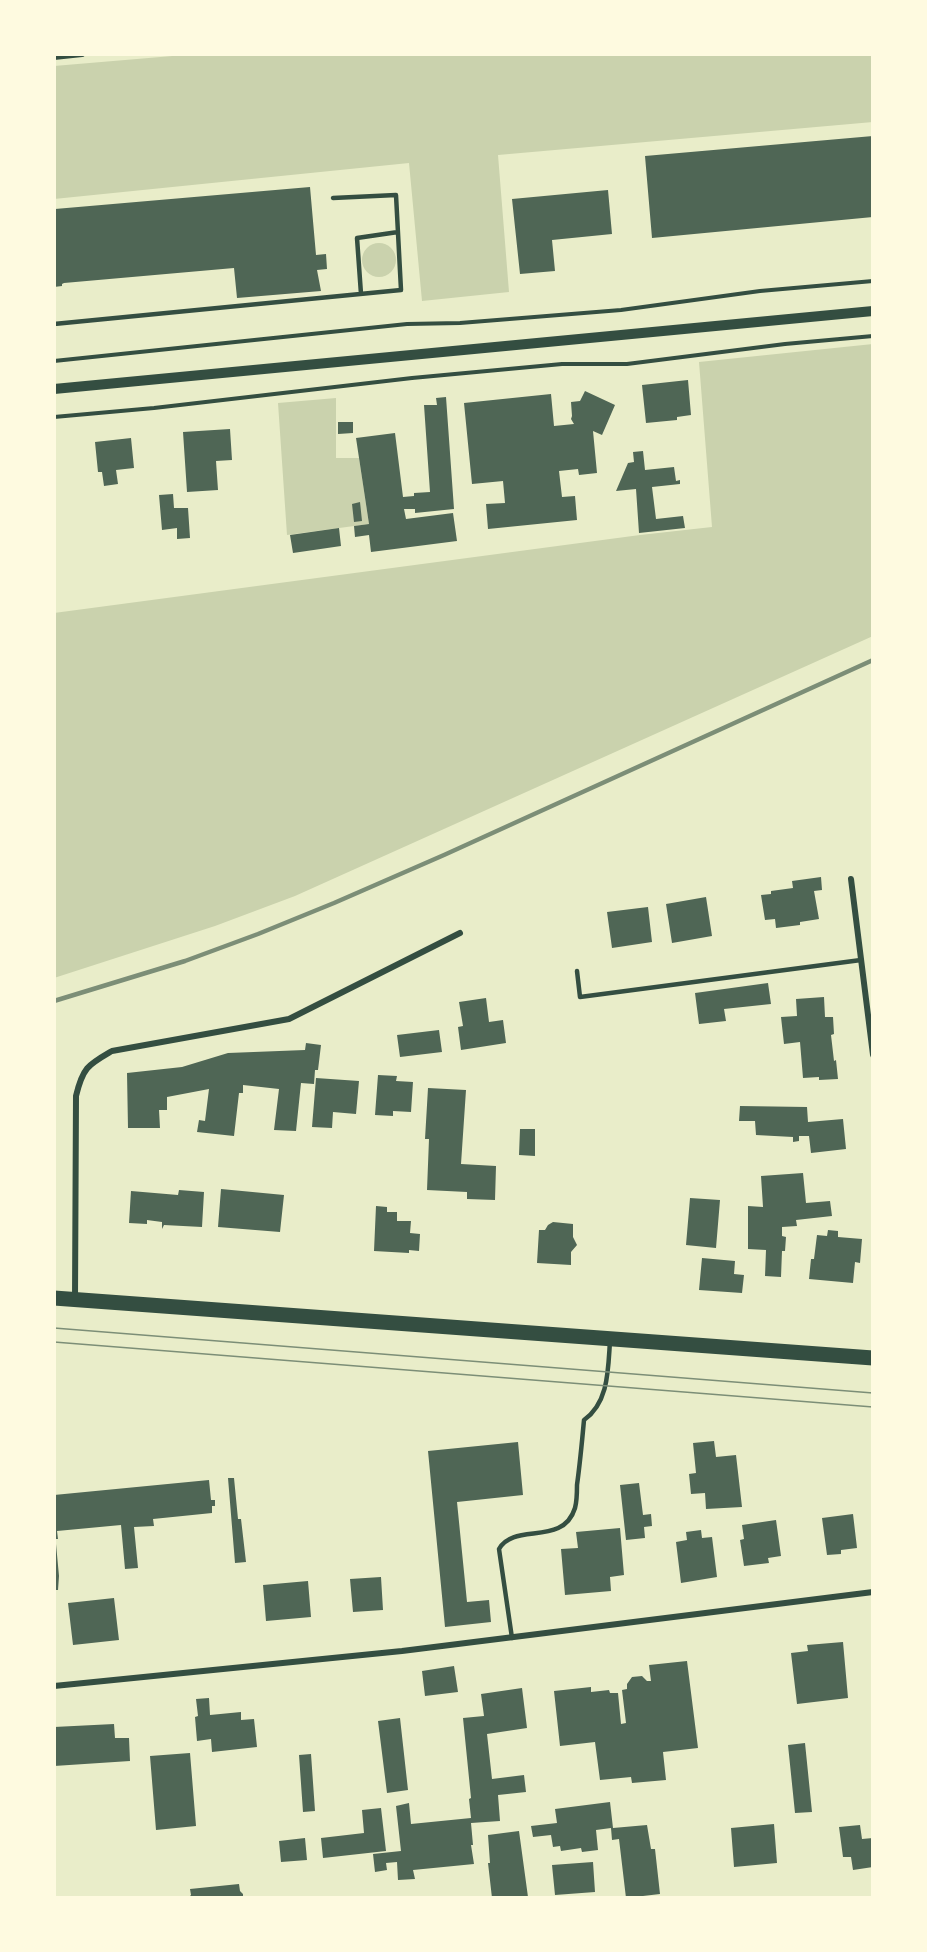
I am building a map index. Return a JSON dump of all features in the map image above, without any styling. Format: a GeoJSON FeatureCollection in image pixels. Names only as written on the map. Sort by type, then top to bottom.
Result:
{"type":"FeatureCollection","features":[{"type":"Feature","properties":{"kind":"main road"},"geometry":{"type":"LineString","coordinates":[[54,1298],[873,1358]]}},
{"type":"Feature","properties":{"kind":"street"},"geometry":{"type":"LineString","coordinates":[[54,57],[82,54]]}},
{"type":"Feature","properties":{"kind":"street"},"geometry":{"type":"LineString","coordinates":[[54,389],[873,311]]}},
{"type":"Feature","properties":{"kind":"street"},"geometry":{"type":"LineString","coordinates":[[851,879],[873,1055]]}},
{"type":"Feature","properties":{"kind":"street"},"geometry":{"type":"LineString","coordinates":[[75,1299],[76,1095],[80,1080],[90,1064],[112,1051],[289,1019],[460,933]]}},
{"type":"Feature","properties":{"kind":"street"},"geometry":{"type":"LineString","coordinates":[[54,1686],[512,1638],[873,1592]]}},
{"type":"Feature","properties":{"kind":"lane"},"geometry":{"type":"LineString","coordinates":[[54,324],[401,290],[396,195],[333,198]]}},
{"type":"Feature","properties":{"kind":"lane"},"geometry":{"type":"LineString","coordinates":[[361,294],[357,238],[398,232]]}},
{"type":"Feature","properties":{"kind":"lane"},"geometry":{"type":"LineString","coordinates":[[577,972],[580,997],[861,960]]}},
{"type":"Feature","properties":{"kind":"lane"},"geometry":{"type":"LineString","coordinates":[[512,1638],[500,1549],[503,1542],[511,1538],[550,1532],[566,1523],[575,1508],[584,1420],[597,1408],[602,1399],[610,1339]]}},
{"type":"Feature","properties":{"kind":"path"},"geometry":{"type":"LineString","coordinates":[[54,361],[406,324],[621,310],[760,291],[873,281]]}},
{"type":"Feature","properties":{"kind":"path"},"geometry":{"type":"LineString","coordinates":[[54,417],[562,364],[627,364],[785,344],[873,336]]}},
{"type":"Feature","properties":{"kind":"green space"},"geometry":{"type":"Polygon","coordinates":[[[196,54],[873,54],[873,122],[498,155],[509,292],[422,301],[409,163],[54,199],[54,66],[196,54]]]}},
{"type":"Feature","properties":{"kind":"green space"},"geometry":{"type":"Polygon","coordinates":[[[379,243],[391,248],[396,260],[391,272],[379,277],[367,272],[362,260],[367,248],[379,243]]]}},
{"type":"Feature","properties":{"kind":"green space"},"geometry":{"type":"Polygon","coordinates":[[[873,344],[873,636],[295,896],[215,926],[54,978],[54,613],[712,527],[699,362],[873,344]]]}},
{"type":"Feature","properties":{"kind":"green space"},"geometry":{"type":"Polygon","coordinates":[[[336,398],[336,458],[359,458],[369,524],[287,535],[278,403],[336,398]]]}},
{"type":"Feature","properties":{"kind":"building"},"geometry":{"type":"Polygon","coordinates":[[[873,136],[873,217],[652,238],[645,156],[873,136]]]}},
{"type":"Feature","properties":{"kind":"building"},"geometry":{"type":"Polygon","coordinates":[[[310,187],[316,255],[326,254],[327,269],[317,270],[321,291],[237,298],[234,268],[64,283],[62,286],[54,287],[55,209],[310,187]]]}},
{"type":"Feature","properties":{"kind":"building"},"geometry":{"type":"Polygon","coordinates":[[[608,190],[612,234],[552,240],[555,271],[520,274],[512,199],[608,190]]]}},
{"type":"Feature","properties":{"kind":"building"},"geometry":{"type":"Polygon","coordinates":[[[688,380],[691,415],[677,417],[677,420],[646,423],[642,385],[688,380]]]}},
{"type":"Feature","properties":{"kind":"building"},"geometry":{"type":"Polygon","coordinates":[[[585,391],[615,405],[602,435],[593,431],[597,473],[579,475],[578,469],[559,471],[562,497],[575,496],[577,520],[488,529],[486,504],[505,503],[503,481],[472,484],[464,403],[551,394],[554,426],[574,424],[571,419],[571,402],[580,401],[585,391]]]}},
{"type":"Feature","properties":{"kind":"building"},"geometry":{"type":"Polygon","coordinates":[[[446,397],[454,509],[415,513],[415,509],[404,509],[406,519],[453,513],[457,541],[371,552],[369,535],[355,537],[354,526],[369,524],[356,438],[395,433],[403,497],[414,496],[414,493],[430,492],[424,405],[437,405],[436,398],[446,397]]]}},
{"type":"Feature","properties":{"kind":"building"},"geometry":{"type":"Polygon","coordinates":[[[338,422],[353,422],[353,433],[338,434],[338,422]]]}},
{"type":"Feature","properties":{"kind":"building"},"geometry":{"type":"Polygon","coordinates":[[[230,429],[232,460],[216,461],[218,490],[187,492],[183,432],[230,429]]]}},
{"type":"Feature","properties":{"kind":"building"},"geometry":{"type":"Polygon","coordinates":[[[131,438],[134,468],[116,470],[118,484],[104,486],[102,472],[98,472],[95,442],[131,438]]]}},
{"type":"Feature","properties":{"kind":"building"},"geometry":{"type":"Polygon","coordinates":[[[643,451],[645,470],[674,467],[676,481],[680,480],[680,484],[652,487],[656,519],[683,516],[685,528],[639,533],[636,489],[616,491],[628,463],[634,462],[633,452],[643,451]]]}},
{"type":"Feature","properties":{"kind":"building"},"geometry":{"type":"Polygon","coordinates":[[[173,494],[174,508],[188,508],[190,538],[177,539],[177,528],[162,530],[159,495],[173,494]]]}},
{"type":"Feature","properties":{"kind":"building"},"geometry":{"type":"Polygon","coordinates":[[[360,502],[362,521],[354,522],[352,504],[360,502]]]}},
{"type":"Feature","properties":{"kind":"building"},"geometry":{"type":"Polygon","coordinates":[[[339,528],[341,546],[293,553],[290,535],[339,528]]]}},
{"type":"Feature","properties":{"kind":"building"},"geometry":{"type":"Polygon","coordinates":[[[821,877],[822,890],[814,891],[819,919],[800,922],[800,925],[776,928],[775,919],[765,920],[761,895],[793,888],[792,881],[821,877]]]}},
{"type":"Feature","properties":{"kind":"building"},"geometry":{"type":"Polygon","coordinates":[[[706,897],[712,936],[672,943],[666,904],[706,897]]]}},
{"type":"Feature","properties":{"kind":"building"},"geometry":{"type":"Polygon","coordinates":[[[648,907],[652,942],[612,948],[607,912],[648,907]]]}},
{"type":"Feature","properties":{"kind":"building"},"geometry":{"type":"Polygon","coordinates":[[[768,983],[771,1004],[724,1009],[726,1021],[699,1024],[695,993],[768,983]]]}},
{"type":"Feature","properties":{"kind":"building"},"geometry":{"type":"Polygon","coordinates":[[[824,997],[825,1017],[833,1017],[834,1034],[831,1035],[838,1079],[803,1078],[800,1042],[784,1044],[781,1017],[797,1016],[796,999],[824,997]]]}},
{"type":"Feature","properties":{"kind":"building"},"geometry":{"type":"Polygon","coordinates":[[[486,998],[489,1022],[503,1020],[506,1043],[461,1050],[458,1027],[463,1026],[459,1002],[486,998]]]}},
{"type":"Feature","properties":{"kind":"building"},"geometry":{"type":"Polygon","coordinates":[[[439,1030],[442,1052],[400,1057],[397,1035],[439,1030]]]}},
{"type":"Feature","properties":{"kind":"building"},"geometry":{"type":"Polygon","coordinates":[[[306,1043],[321,1045],[314,1084],[301,1083],[296,1131],[274,1130],[279,1089],[243,1085],[243,1093],[239,1093],[234,1136],[197,1132],[199,1120],[205,1121],[209,1089],[167,1097],[167,1110],[159,1110],[160,1128],[128,1128],[127,1073],[182,1067],[228,1053],[305,1050],[306,1043]]]}},
{"type":"Feature","properties":{"kind":"building"},"geometry":{"type":"Polygon","coordinates":[[[378,1075],[397,1076],[396,1081],[413,1082],[411,1112],[393,1111],[393,1116],[375,1115],[378,1075]]]}},
{"type":"Feature","properties":{"kind":"building"},"geometry":{"type":"Polygon","coordinates":[[[316,1078],[359,1081],[356,1114],[333,1112],[332,1128],[312,1127],[316,1078]]]}},
{"type":"Feature","properties":{"kind":"building"},"geometry":{"type":"Polygon","coordinates":[[[428,1088],[466,1090],[461,1164],[496,1166],[495,1200],[467,1199],[467,1192],[427,1190],[429,1139],[425,1139],[428,1088]]]}},
{"type":"Feature","properties":{"kind":"building"},"geometry":{"type":"Polygon","coordinates":[[[740,1106],[807,1107],[808,1122],[843,1119],[846,1149],[811,1153],[809,1136],[799,1136],[799,1141],[793,1142],[793,1137],[756,1135],[755,1121],[739,1121],[740,1106]]]}},
{"type":"Feature","properties":{"kind":"building"},"geometry":{"type":"Polygon","coordinates":[[[520,1129],[535,1129],[535,1156],[519,1155],[520,1129]]]}},
{"type":"Feature","properties":{"kind":"building"},"geometry":{"type":"Polygon","coordinates":[[[803,1173],[806,1203],[830,1201],[832,1216],[796,1220],[797,1226],[782,1227],[782,1236],[786,1237],[785,1251],[782,1251],[781,1277],[765,1276],[766,1250],[748,1249],[748,1206],[763,1207],[761,1176],[803,1173]]]}},
{"type":"Feature","properties":{"kind":"building"},"geometry":{"type":"Polygon","coordinates":[[[221,1189],[284,1195],[280,1232],[218,1227],[221,1189]]]}},
{"type":"Feature","properties":{"kind":"building"},"geometry":{"type":"Polygon","coordinates":[[[179,1190],[204,1192],[202,1227],[164,1225],[162,1229],[162,1222],[147,1220],[147,1224],[129,1223],[131,1191],[178,1195],[179,1190]]]}},
{"type":"Feature","properties":{"kind":"building"},"geometry":{"type":"Polygon","coordinates":[[[690,1198],[720,1200],[716,1248],[686,1245],[690,1198]]]}},
{"type":"Feature","properties":{"kind":"building"},"geometry":{"type":"Polygon","coordinates":[[[376,1206],[387,1207],[387,1212],[397,1212],[397,1221],[411,1221],[410,1233],[420,1234],[419,1251],[409,1250],[409,1253],[374,1251],[376,1206]]]}},
{"type":"Feature","properties":{"kind":"building"},"geometry":{"type":"Polygon","coordinates":[[[553,1222],[573,1224],[573,1237],[577,1245],[571,1252],[571,1265],[537,1263],[539,1230],[545,1230],[553,1222]]]}},
{"type":"Feature","properties":{"kind":"building"},"geometry":{"type":"Polygon","coordinates":[[[828,1230],[838,1231],[838,1237],[862,1239],[860,1263],[855,1262],[853,1283],[809,1279],[817,1235],[827,1236],[828,1230]]]}},
{"type":"Feature","properties":{"kind":"building"},"geometry":{"type":"Polygon","coordinates":[[[702,1258],[735,1261],[734,1274],[744,1275],[742,1293],[699,1290],[702,1258]]]}},
{"type":"Feature","properties":{"kind":"building"},"geometry":{"type":"Polygon","coordinates":[[[714,1441],[716,1457],[736,1455],[742,1507],[706,1509],[705,1493],[691,1494],[689,1474],[696,1473],[693,1443],[714,1441]]]}},
{"type":"Feature","properties":{"kind":"building"},"geometry":{"type":"Polygon","coordinates":[[[518,1442],[523,1495],[457,1502],[467,1602],[489,1600],[491,1622],[445,1627],[428,1451],[518,1442]]]}},
{"type":"Feature","properties":{"kind":"building"},"geometry":{"type":"Polygon","coordinates":[[[228,1478],[234,1478],[238,1519],[241,1519],[246,1562],[235,1563],[228,1478]]]}},
{"type":"Feature","properties":{"kind":"building"},"geometry":{"type":"Polygon","coordinates":[[[209,1480],[211,1500],[215,1500],[212,1513],[153,1519],[154,1526],[134,1527],[138,1568],[125,1569],[121,1525],[57,1531],[58,1539],[54,1539],[54,1495],[209,1480]]]}},
{"type":"Feature","properties":{"kind":"building"},"geometry":{"type":"Polygon","coordinates":[[[639,1483],[643,1515],[651,1514],[652,1526],[644,1527],[645,1538],[626,1540],[620,1485],[639,1483]]]}},
{"type":"Feature","properties":{"kind":"building"},"geometry":{"type":"Polygon","coordinates":[[[853,1514],[857,1548],[841,1550],[841,1554],[827,1555],[822,1518],[853,1514]]]}},
{"type":"Feature","properties":{"kind":"building"},"geometry":{"type":"Polygon","coordinates":[[[776,1520],[781,1556],[768,1558],[769,1563],[744,1566],[740,1540],[744,1539],[742,1525],[776,1520]]]}},
{"type":"Feature","properties":{"kind":"building"},"geometry":{"type":"Polygon","coordinates":[[[620,1528],[624,1575],[610,1577],[611,1591],[565,1595],[561,1549],[578,1548],[576,1532],[620,1528]]]}},
{"type":"Feature","properties":{"kind":"building"},"geometry":{"type":"Polygon","coordinates":[[[701,1530],[702,1538],[712,1537],[717,1577],[681,1583],[676,1542],[687,1540],[686,1532],[701,1530]]]}},
{"type":"Feature","properties":{"kind":"building"},"geometry":{"type":"Polygon","coordinates":[[[54,1544],[56,1544],[59,1576],[58,1590],[54,1590],[54,1544]]]}},
{"type":"Feature","properties":{"kind":"building"},"geometry":{"type":"Polygon","coordinates":[[[381,1577],[383,1610],[353,1612],[350,1579],[381,1577]]]}},
{"type":"Feature","properties":{"kind":"building"},"geometry":{"type":"Polygon","coordinates":[[[308,1581],[311,1617],[266,1621],[263,1585],[308,1581]]]}},
{"type":"Feature","properties":{"kind":"building"},"geometry":{"type":"Polygon","coordinates":[[[114,1598],[119,1640],[73,1645],[68,1603],[114,1598]]]}},
{"type":"Feature","properties":{"kind":"building"},"geometry":{"type":"Polygon","coordinates":[[[843,1642],[848,1698],[797,1704],[791,1653],[808,1651],[807,1645],[843,1642]]]}},
{"type":"Feature","properties":{"kind":"building"},"geometry":{"type":"Polygon","coordinates":[[[687,1661],[698,1748],[663,1752],[666,1780],[632,1783],[631,1777],[600,1780],[595,1742],[560,1746],[554,1691],[591,1687],[591,1692],[609,1690],[610,1693],[618,1693],[621,1724],[626,1723],[622,1690],[627,1689],[627,1684],[632,1677],[642,1676],[647,1681],[651,1681],[649,1665],[687,1661]]]}},
{"type":"Feature","properties":{"kind":"building"},"geometry":{"type":"Polygon","coordinates":[[[454,1666],[458,1692],[425,1696],[422,1671],[454,1666]]]}},
{"type":"Feature","properties":{"kind":"building"},"geometry":{"type":"Polygon","coordinates":[[[522,1688],[527,1728],[487,1734],[492,1779],[524,1775],[526,1792],[498,1795],[500,1821],[471,1823],[474,1864],[413,1870],[415,1879],[398,1880],[397,1862],[386,1863],[387,1870],[375,1872],[373,1854],[401,1851],[396,1806],[409,1803],[411,1824],[471,1818],[463,1718],[484,1716],[481,1694],[522,1688]]]}},
{"type":"Feature","properties":{"kind":"building"},"geometry":{"type":"Polygon","coordinates":[[[209,1698],[210,1715],[241,1712],[241,1720],[254,1719],[257,1747],[212,1752],[211,1739],[197,1741],[196,1699],[209,1698]]]}},
{"type":"Feature","properties":{"kind":"building"},"geometry":{"type":"Polygon","coordinates":[[[400,1718],[408,1790],[387,1793],[378,1721],[400,1718]]]}},
{"type":"Feature","properties":{"kind":"building"},"geometry":{"type":"Polygon","coordinates":[[[114,1724],[115,1738],[129,1738],[130,1761],[54,1766],[54,1727],[114,1724]]]}},
{"type":"Feature","properties":{"kind":"building"},"geometry":{"type":"Polygon","coordinates":[[[805,1743],[812,1812],[795,1813],[788,1745],[805,1743]]]}},
{"type":"Feature","properties":{"kind":"building"},"geometry":{"type":"Polygon","coordinates":[[[190,1753],[196,1826],[156,1830],[150,1756],[190,1753]]]}},
{"type":"Feature","properties":{"kind":"building"},"geometry":{"type":"Polygon","coordinates":[[[311,1754],[315,1811],[303,1812],[299,1755],[311,1754]]]}},
{"type":"Feature","properties":{"kind":"building"},"geometry":{"type":"Polygon","coordinates":[[[610,1802],[613,1828],[647,1825],[651,1849],[655,1849],[660,1894],[626,1898],[619,1839],[612,1840],[611,1828],[596,1830],[598,1850],[582,1852],[581,1848],[561,1851],[560,1846],[553,1847],[551,1835],[533,1837],[531,1826],[557,1823],[555,1809],[610,1802]]]}},
{"type":"Feature","properties":{"kind":"building"},"geometry":{"type":"Polygon","coordinates":[[[381,1808],[386,1851],[323,1858],[321,1838],[364,1833],[362,1810],[381,1808]]]}},
{"type":"Feature","properties":{"kind":"building"},"geometry":{"type":"Polygon","coordinates":[[[774,1824],[777,1863],[734,1867],[731,1828],[774,1824]]]}},
{"type":"Feature","properties":{"kind":"building"},"geometry":{"type":"Polygon","coordinates":[[[860,1825],[862,1839],[873,1838],[873,1867],[853,1870],[851,1857],[843,1857],[839,1827],[860,1825]]]}},
{"type":"Feature","properties":{"kind":"building"},"geometry":{"type":"Polygon","coordinates":[[[519,1831],[528,1897],[492,1898],[488,1835],[519,1831]]]}},
{"type":"Feature","properties":{"kind":"building"},"geometry":{"type":"Polygon","coordinates":[[[305,1838],[307,1860],[281,1862],[279,1841],[305,1838]]]}},
{"type":"Feature","properties":{"kind":"building"},"geometry":{"type":"Polygon","coordinates":[[[593,1862],[595,1892],[555,1895],[552,1865],[593,1862]]]}},
{"type":"Feature","properties":{"kind":"building"},"geometry":{"type":"Polygon","coordinates":[[[239,1884],[243,1898],[188,1898],[191,1895],[190,1889],[239,1884]]]}},
{"type":"Feature","properties":{"kind":"tram line"},"geometry":{"type":"LineString","coordinates":[[54,1328],[873,1393]]}},
{"type":"Feature","properties":{"kind":"tram line"},"geometry":{"type":"LineString","coordinates":[[54,1342],[873,1407]]}},
{"type":"Feature","properties":{"kind":"railway"},"geometry":{"type":"LineString","coordinates":[[54,1001],[185,961],[334,903],[873,660]]}}]}
